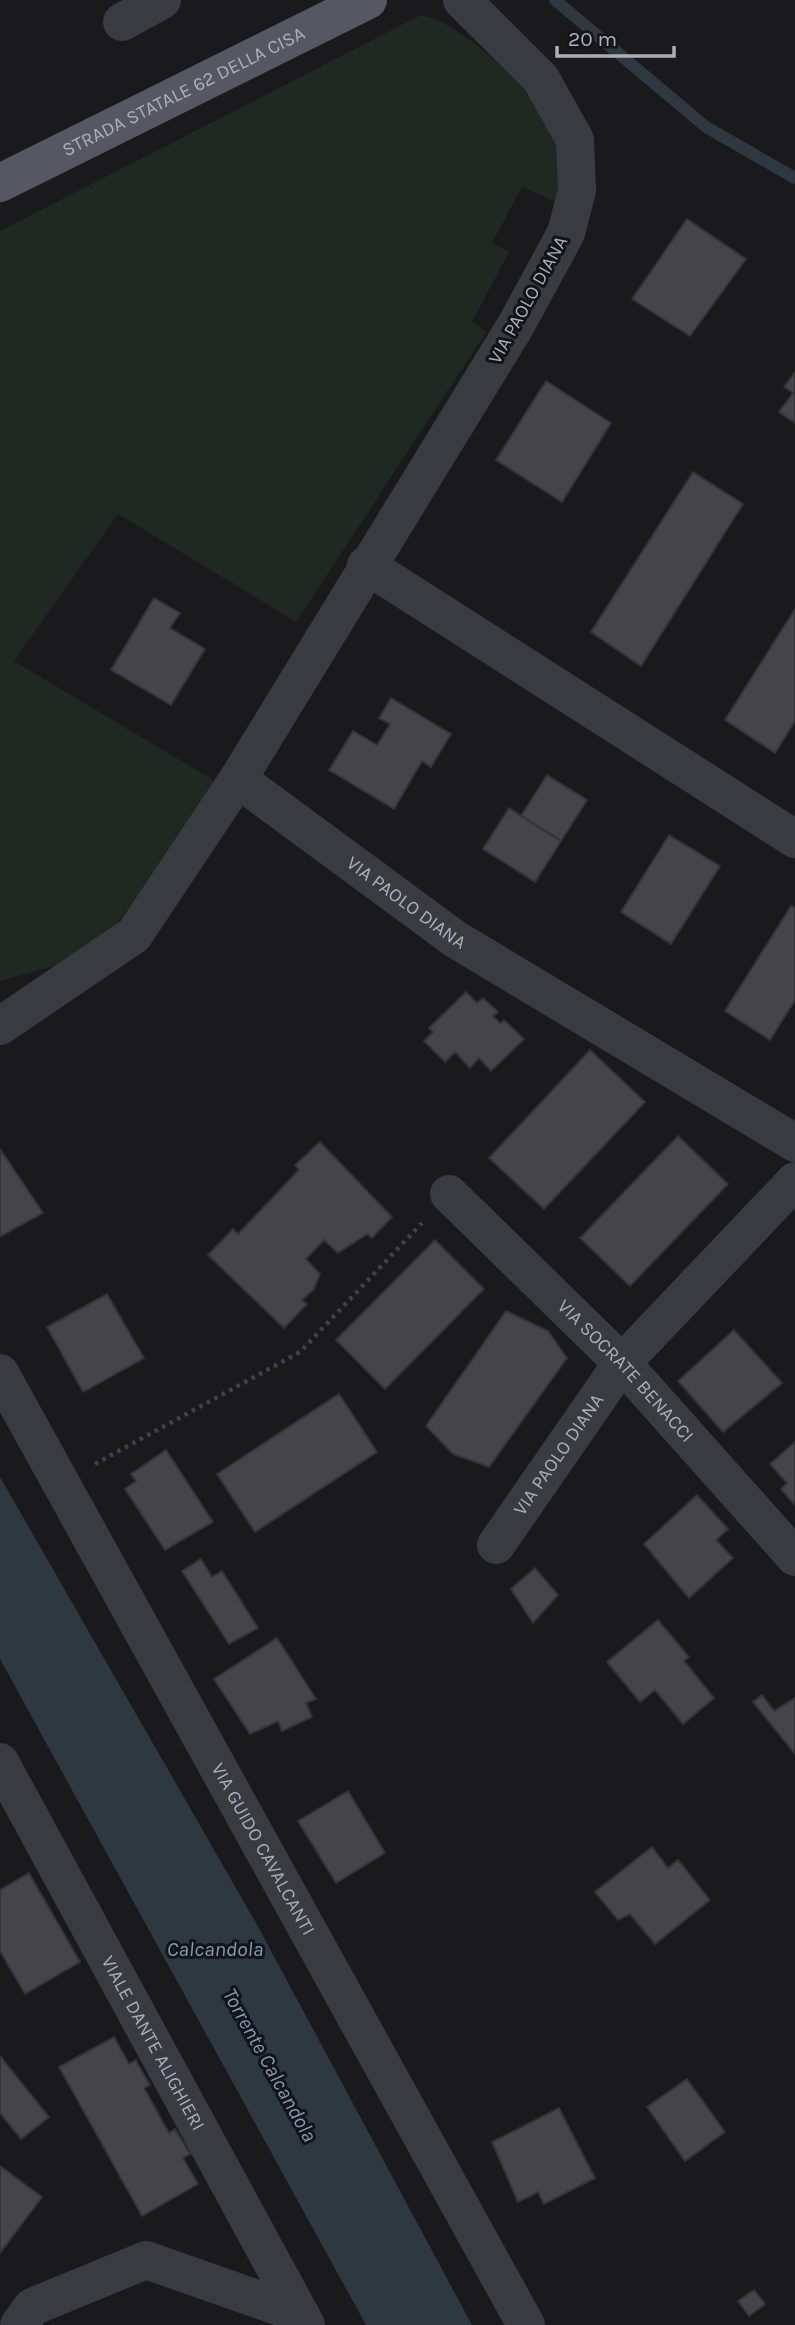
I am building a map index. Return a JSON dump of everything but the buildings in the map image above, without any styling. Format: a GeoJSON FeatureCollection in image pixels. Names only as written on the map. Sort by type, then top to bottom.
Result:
{"type":"FeatureCollection","features":[{"type":"Feature","properties":{"kind":"main road","name":"STRADA STATALE 62 DELLA CISA"},"geometry":{"type":"LineString","coordinates":[[0,183],[368,0]]}},
{"type":"Feature","properties":{"kind":"street"},"geometry":{"type":"LineString","coordinates":[[122,22],[162,0]]}},
{"type":"Feature","properties":{"kind":"street","name":"VIA PAOLO DIANA"},"geometry":{"type":"LineString","coordinates":[[462,0],[541,79],[576,140],[577,191],[566,233],[516,325],[366,565],[238,779],[455,939],[795,1143]]}},
{"type":"Feature","properties":{"kind":"street"},"geometry":{"type":"LineString","coordinates":[[366,565],[795,839]]}},
{"type":"Feature","properties":{"kind":"street"},"geometry":{"type":"LineString","coordinates":[[0,1026],[134,935],[238,779]]}},
{"type":"Feature","properties":{"kind":"street","name":"VIA PAOLO DIANA"},"geometry":{"type":"LineString","coordinates":[[496,1545],[622,1363],[795,1181]]}},
{"type":"Feature","properties":{"kind":"street","name":"VIA SOCRATE BENACCI"},"geometry":{"type":"LineString","coordinates":[[449,1194],[622,1363],[795,1557]]}},
{"type":"Feature","properties":{"kind":"street","name":"VIA GUIDO CAVALCANTI"},"geometry":{"type":"LineString","coordinates":[[0,1373],[526,2325]]}},
{"type":"Feature","properties":{"kind":"street","name":"VIALE DANTE ALIGHIERI"},"geometry":{"type":"LineString","coordinates":[[0,1762],[303,2320]]}},
{"type":"Feature","properties":{"kind":"street"},"geometry":{"type":"LineString","coordinates":[[19,2325],[32,2307],[146,2260],[303,2320]]}},
{"type":"Feature","properties":{"kind":"path"},"geometry":{"type":"LineString","coordinates":[[60,1482],[300,1352],[449,1194]]}},
{"type":"Feature","properties":{"kind":"shaded area"},"geometry":{"type":"Polygon","coordinates":[[[421,15],[437,20],[473,42],[508,73],[537,105],[555,136],[561,160],[561,178],[556,202],[522,187],[492,243],[509,252],[472,322],[487,331],[296,622],[118,514],[14,661],[212,779],[217,790],[211,808],[96,949],[77,960],[0,981],[0,231],[421,15]]]}},
{"type":"Feature","properties":{"kind":"water","name":"Calcandola"},"geometry":{"type":"Polygon","coordinates":[[[0,1477],[256,1923],[472,2325],[366,2325],[0,1659],[0,1477]]]}},
{"type":"Feature","properties":{"kind":"waterway"},"geometry":{"type":"LineString","coordinates":[[555,0],[706,127],[795,178]]}},
{"type":"Feature","properties":{"kind":"water label","name":"Torrente Calcandola"},"geometry":{"type":"Point","coordinates":[270,2065]}}]}
